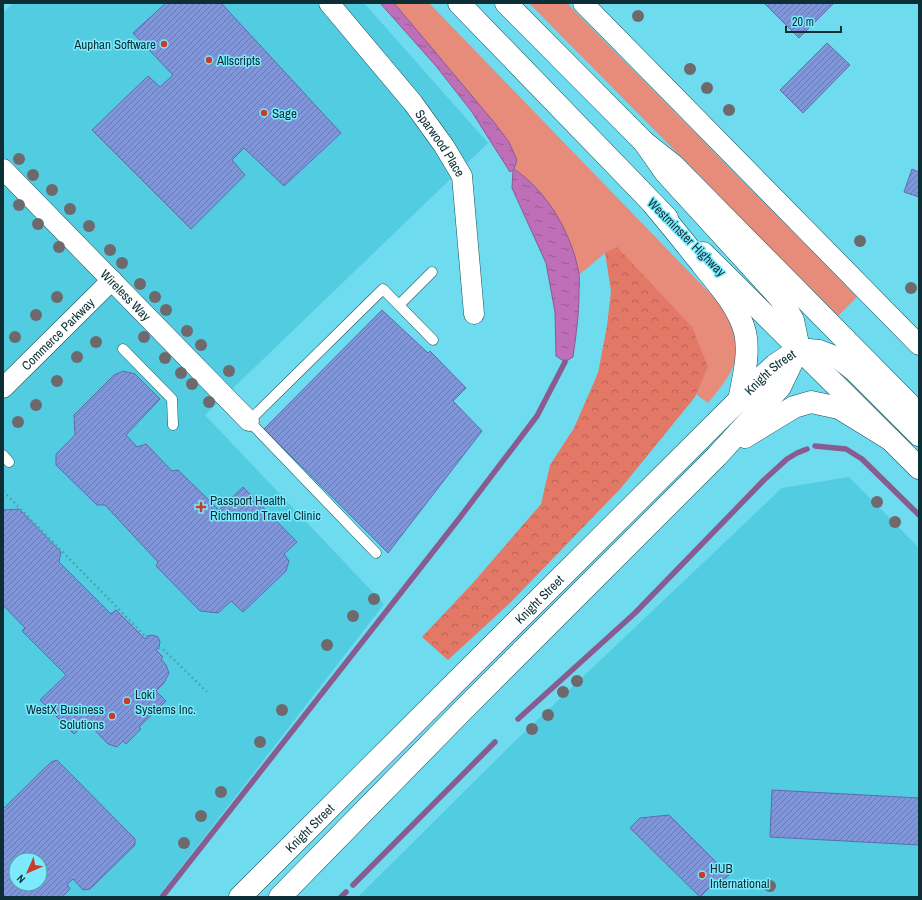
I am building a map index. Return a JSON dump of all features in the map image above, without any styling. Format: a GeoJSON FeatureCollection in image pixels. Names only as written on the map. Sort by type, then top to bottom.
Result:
{"type":"FeatureCollection","features":[{"type":"Feature","properties":{"kind":"main road","name":"Westminster Highway"},"geometry":{"type":"LineString","coordinates":[[459,3],[653,204],[919,468]]}},
{"type":"Feature","properties":{"kind":"main road"},"geometry":{"type":"LineString","coordinates":[[506,3],[644,142],[673,165],[919,414]]}},
{"type":"Feature","properties":{"kind":"main road"},"geometry":{"type":"LineString","coordinates":[[644,142],[665,172],[780,298],[793,320],[799,349],[820,351],[840,359],[855,371],[919,435]]}},
{"type":"Feature","properties":{"kind":"main road"},"geometry":{"type":"LineString","coordinates":[[653,204],[724,293],[740,319],[745,333],[746,367],[739,401]]}},
{"type":"Feature","properties":{"kind":"main road","name":"Knight Street"},"geometry":{"type":"LineString","coordinates":[[240,897],[739,401],[776,365],[799,349]]}},
{"type":"Feature","properties":{"kind":"main road","name":"Knight Street"},"geometry":{"type":"LineString","coordinates":[[280,897],[465,708],[717,456],[780,387],[799,349]]}},
{"type":"Feature","properties":{"kind":"main road"},"geometry":{"type":"LineString","coordinates":[[717,456],[764,424],[794,407],[811,402],[839,408],[891,440]]}},
{"type":"Feature","properties":{"kind":"street","name":"Sparwood Place"},"geometry":{"type":"LineString","coordinates":[[329,3],[413,103],[444,146],[462,176],[474,314]]}},
{"type":"Feature","properties":{"kind":"street"},"geometry":{"type":"LineString","coordinates":[[583,3],[919,344]]}},
{"type":"Feature","properties":{"kind":"street","name":"Wireless Way"},"geometry":{"type":"LineString","coordinates":[[3,169],[249,421]]}},
{"type":"Feature","properties":{"kind":"street","name":"Commerce Parkway"},"geometry":{"type":"LineString","coordinates":[[3,388],[112,280]]}},
{"type":"Feature","properties":{"kind":"lane"},"geometry":{"type":"LineString","coordinates":[[398,305],[432,272]]}},
{"type":"Feature","properties":{"kind":"lane"},"geometry":{"type":"LineString","coordinates":[[376,553],[249,421],[382,289],[433,340]]}},
{"type":"Feature","properties":{"kind":"lane"},"geometry":{"type":"LineString","coordinates":[[123,349],[172,399],[173,425]]}},
{"type":"Feature","properties":{"kind":"path"},"geometry":{"type":"LineString","coordinates":[[3,492],[146,637]]}},
{"type":"Feature","properties":{"kind":"path"},"geometry":{"type":"LineString","coordinates":[[158,648],[164,650],[207,692]]}},
{"type":"Feature","properties":{"kind":"shaded area"},"geometry":{"type":"Polygon","coordinates":[[[13,3],[364,3],[488,143],[205,415],[384,604],[158,897],[3,897],[3,13],[13,3]]]}},
{"type":"Feature","properties":{"kind":"shaded area"},"geometry":{"type":"Polygon","coordinates":[[[394,3],[429,3],[724,308],[736,333],[737,354],[731,371],[721,387],[708,403],[696,394],[708,367],[605,253],[579,275],[569,240],[523,176],[514,169],[517,160],[509,142],[394,3]]]}},
{"type":"Feature","properties":{"kind":"shaded area"},"geometry":{"type":"Polygon","coordinates":[[[529,3],[567,3],[857,297],[838,316],[529,3]]]}},
{"type":"Feature","properties":{"kind":"shaded area"},"geometry":{"type":"Polygon","coordinates":[[[849,477],[919,548],[919,897],[358,897],[512,744],[782,488],[849,477]]]}},
{"type":"Feature","properties":{"kind":"green space"},"geometry":{"type":"Polygon","coordinates":[[[617,247],[692,327],[708,367],[695,397],[621,488],[510,603],[448,660],[422,637],[472,584],[541,504],[550,465],[574,428],[598,373],[607,326],[611,291],[605,253],[617,247]]]}},
{"type":"Feature","properties":{"kind":"water"},"geometry":{"type":"Polygon","coordinates":[[[380,3],[394,3],[493,121],[509,142],[517,160],[514,169],[538,189],[557,215],[571,244],[579,274],[578,317],[573,357],[565,362],[556,356],[555,312],[546,263],[512,188],[513,170],[510,172],[472,112],[436,66],[380,3]]]}},
{"type":"Feature","properties":{"kind":"building"},"geometry":{"type":"Polygon","coordinates":[[[166,3],[221,3],[341,133],[284,186],[244,148],[232,160],[245,175],[191,229],[92,130],[148,76],[160,87],[173,75],[133,33],[166,3]]]}},
{"type":"Feature","properties":{"kind":"building"},"geometry":{"type":"Polygon","coordinates":[[[764,3],[834,3],[799,38],[764,3]]]}},
{"type":"Feature","properties":{"kind":"building"},"geometry":{"type":"Polygon","coordinates":[[[827,43],[850,65],[803,113],[780,90],[827,43]]]}},
{"type":"Feature","properties":{"kind":"building"},"geometry":{"type":"Polygon","coordinates":[[[912,169],[919,172],[919,197],[904,192],[912,169]]]}},
{"type":"Feature","properties":{"kind":"building"},"geometry":{"type":"Polygon","coordinates":[[[382,310],[428,353],[430,351],[466,388],[453,401],[482,431],[388,553],[264,429],[382,310]]]}},
{"type":"Feature","properties":{"kind":"building"},"geometry":{"type":"Polygon","coordinates":[[[123,371],[135,374],[160,399],[126,435],[137,447],[146,444],[172,471],[178,470],[219,510],[243,487],[297,542],[284,554],[289,561],[286,571],[243,612],[231,601],[218,613],[200,611],[156,566],[158,562],[105,505],[97,505],[56,465],[56,454],[75,435],[74,415],[114,375],[123,371]]]}},
{"type":"Feature","properties":{"kind":"building"},"geometry":{"type":"Polygon","coordinates":[[[19,509],[61,552],[59,562],[111,614],[116,610],[145,639],[147,636],[152,635],[158,637],[160,642],[159,647],[156,650],[163,657],[161,659],[166,665],[169,673],[164,683],[156,691],[166,701],[139,727],[141,729],[126,744],[123,741],[117,747],[108,744],[87,722],[74,734],[40,700],[66,675],[22,631],[25,628],[3,605],[3,510],[19,509]]]}},
{"type":"Feature","properties":{"kind":"building"},"geometry":{"type":"Polygon","coordinates":[[[57,760],[135,839],[135,845],[90,889],[83,890],[73,879],[67,884],[70,889],[62,897],[3,897],[3,809],[51,762],[57,760]]]}},
{"type":"Feature","properties":{"kind":"building"},"geometry":{"type":"Polygon","coordinates":[[[772,790],[919,798],[919,845],[770,837],[772,790]]]}},
{"type":"Feature","properties":{"kind":"building"},"geometry":{"type":"Polygon","coordinates":[[[669,815],[729,875],[715,888],[712,885],[700,897],[630,828],[640,818],[669,815]]]}},
{"type":"Feature","properties":{"kind":"waterway"},"geometry":{"type":"LineString","coordinates":[[162,897],[458,520],[537,416],[565,362]]}},
{"type":"Feature","properties":{"kind":"waterway"},"geometry":{"type":"LineString","coordinates":[[815,446],[846,449],[862,459],[919,515]]}},
{"type":"Feature","properties":{"kind":"waterway"},"geometry":{"type":"LineString","coordinates":[[518,719],[635,613],[764,480],[787,459],[807,449]]}},
{"type":"Feature","properties":{"kind":"waterway"},"geometry":{"type":"LineString","coordinates":[[353,885],[495,742]]}},
{"type":"Feature","properties":{"kind":"waterway"},"geometry":{"type":"LineString","coordinates":[[341,897],[346,892]]}},
{"type":"Feature","properties":{"kind":"place","name":"Auphan Software"},"geometry":{"type":"Point","coordinates":[164,44]}},
{"type":"Feature","properties":{"kind":"place","name":"Allscripts"},"geometry":{"type":"Point","coordinates":[209,60]}},
{"type":"Feature","properties":{"kind":"place","name":"Sage"},"geometry":{"type":"Point","coordinates":[264,113]}},
{"type":"Feature","properties":{"kind":"place","name":"Passport Health Richmond Travel Clinic"},"geometry":{"type":"Point","coordinates":[201,507]}},
{"type":"Feature","properties":{"kind":"place","name":"Loki Systems Inc."},"geometry":{"type":"Point","coordinates":[127,701]}},
{"type":"Feature","properties":{"kind":"place","name":"WestX Business Solutions"},"geometry":{"type":"Point","coordinates":[112,716]}},
{"type":"Feature","properties":{"kind":"place","name":"HUB International"},"geometry":{"type":"Point","coordinates":[702,875]}}]}
